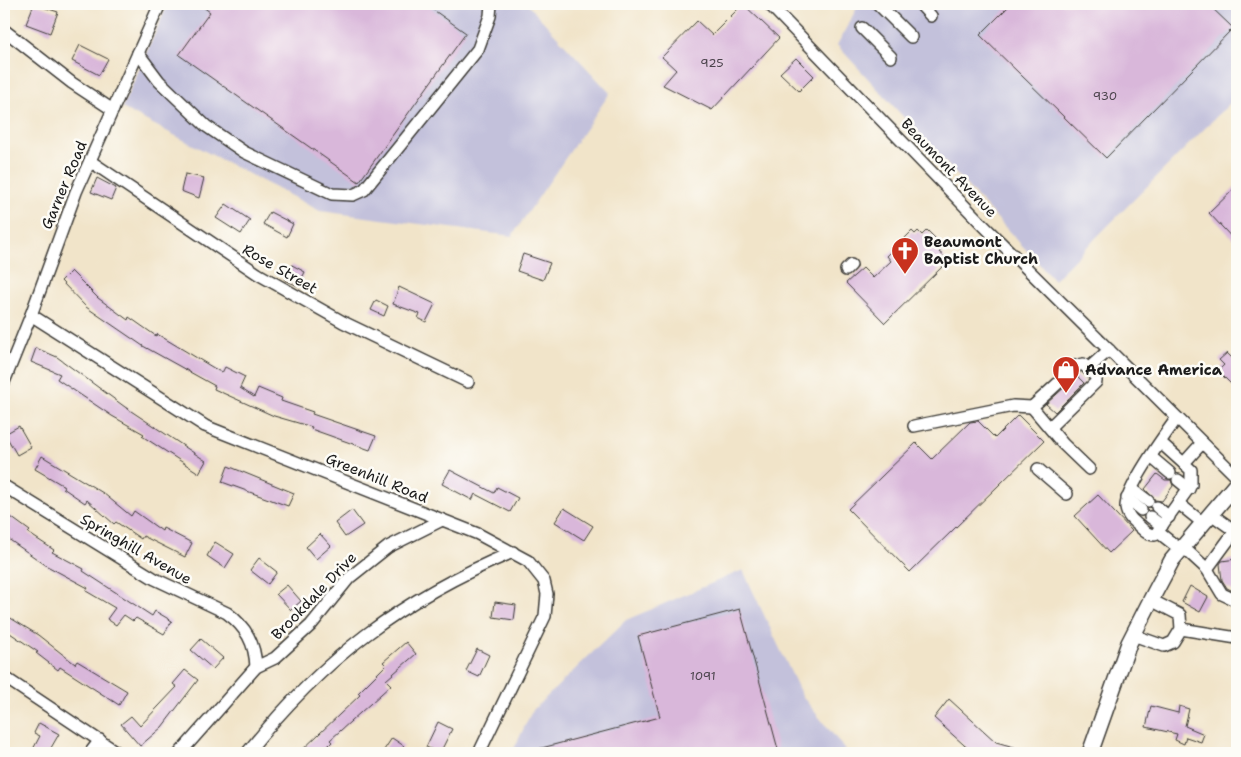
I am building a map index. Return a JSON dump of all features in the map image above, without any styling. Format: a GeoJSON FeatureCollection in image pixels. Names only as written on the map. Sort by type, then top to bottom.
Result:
{"type":"FeatureCollection","features":[{"type":"Feature","properties":{"kind":"main road"},"geometry":{"type":"LineString","coordinates":[[1090,753],[1133,635],[1172,560],[1237,483]]}},
{"type":"Feature","properties":{"kind":"street","name":"Garner Road"},"geometry":{"type":"LineString","coordinates":[[4,382],[31,315],[60,232],[160,4]]}},
{"type":"Feature","properties":{"kind":"street"},"geometry":{"type":"LineString","coordinates":[[138,53],[158,81],[199,119],[244,152],[332,194],[353,195],[364,190],[478,49],[490,16],[491,4]]}},
{"type":"Feature","properties":{"kind":"street","name":"Beaumont Avenue"},"geometry":{"type":"LineString","coordinates":[[769,4],[981,223],[1237,478]]}},
{"type":"Feature","properties":{"kind":"street"},"geometry":{"type":"LineString","coordinates":[[878,4],[911,37]]}},
{"type":"Feature","properties":{"kind":"street"},"geometry":{"type":"LineString","coordinates":[[920,4],[931,16]]}},
{"type":"Feature","properties":{"kind":"street"},"geometry":{"type":"LineString","coordinates":[[862,28],[891,57]]}},
{"type":"Feature","properties":{"kind":"street"},"geometry":{"type":"LineString","coordinates":[[4,30],[72,83],[113,110]]}},
{"type":"Feature","properties":{"kind":"street","name":"Rose Street"},"geometry":{"type":"LineString","coordinates":[[90,161],[258,274],[343,322],[468,382]]}},
{"type":"Feature","properties":{"kind":"street","name":"Greenhill Road"},"geometry":{"type":"LineString","coordinates":[[31,315],[206,426],[478,534],[528,561],[538,571],[547,594],[548,605],[535,638],[479,753]]}},
{"type":"Feature","properties":{"kind":"street"},"geometry":{"type":"LineString","coordinates":[[1089,368],[1109,350]]}},
{"type":"Feature","properties":{"kind":"street"},"geometry":{"type":"LineString","coordinates":[[1032,407],[1078,365],[1083,364],[1089,368],[1096,377],[1096,382],[1050,427]]}},
{"type":"Feature","properties":{"kind":"street"},"geometry":{"type":"LineString","coordinates":[[914,426],[1013,406],[1032,407],[1089,469]]}},
{"type":"Feature","properties":{"kind":"street"},"geometry":{"type":"LineString","coordinates":[[1160,442],[1191,470],[1191,485],[1155,535],[1150,535],[1131,520],[1126,508],[1129,493],[1160,442],[1177,418]]}},
{"type":"Feature","properties":{"kind":"street"},"geometry":{"type":"LineString","coordinates":[[1184,463],[1202,443]]}},
{"type":"Feature","properties":{"kind":"street"},"geometry":{"type":"LineString","coordinates":[[1151,457],[1189,489]]}},
{"type":"Feature","properties":{"kind":"street"},"geometry":{"type":"LineString","coordinates":[[1038,469],[1067,494]]}},
{"type":"Feature","properties":{"kind":"street","name":"Springhill Avenue"},"geometry":{"type":"LineString","coordinates":[[4,486],[155,580],[228,613],[238,620],[249,636],[256,654],[256,667]]}},
{"type":"Feature","properties":{"kind":"street"},"geometry":{"type":"LineString","coordinates":[[1129,493],[1149,509],[1182,549],[1207,569],[1222,594],[1237,601]]}},
{"type":"Feature","properties":{"kind":"street"},"geometry":{"type":"LineString","coordinates":[[1178,503],[1236,532],[1207,569]]}},
{"type":"Feature","properties":{"kind":"street","name":"Brookdale Drive"},"geometry":{"type":"LineString","coordinates":[[180,753],[256,667],[275,658],[292,644],[349,578],[372,558],[404,538],[442,520]]}},
{"type":"Feature","properties":{"kind":"street"},"geometry":{"type":"LineString","coordinates":[[247,753],[301,690],[365,634],[436,588],[513,552]]}},
{"type":"Feature","properties":{"kind":"street"},"geometry":{"type":"LineString","coordinates":[[1133,635],[1164,646],[1173,642],[1181,629],[1180,615],[1151,600]]}},
{"type":"Feature","properties":{"kind":"street"},"geometry":{"type":"LineString","coordinates":[[1181,629],[1237,638]]}},
{"type":"Feature","properties":{"kind":"street"},"geometry":{"type":"LineString","coordinates":[[4,677],[118,753]]}},
{"type":"Feature","properties":{"kind":"street"},"geometry":{"type":"LineString","coordinates":[[90,753],[100,740]]}},
{"type":"Feature","properties":{"kind":"shaded area"},"geometry":{"type":"Polygon","coordinates":[[[168,4],[527,4],[610,93],[512,236],[320,211],[122,108],[168,4]]]}},
{"type":"Feature","properties":{"kind":"shaded area"},"geometry":{"type":"Polygon","coordinates":[[[859,4],[1237,4],[1237,96],[1054,280],[837,45],[859,4]]]}},
{"type":"Feature","properties":{"kind":"shaded area"},"geometry":{"type":"Polygon","coordinates":[[[743,570],[802,696],[848,753],[512,753],[532,711],[626,620],[743,570]]]}},
{"type":"Feature","properties":{"kind":"building"},"geometry":{"type":"Polygon","coordinates":[[[34,4],[58,12],[50,33],[26,24],[34,4]]]}},
{"type":"Feature","properties":{"kind":"building"},"geometry":{"type":"Polygon","coordinates":[[[199,4],[425,4],[466,33],[359,182],[179,55],[210,12],[199,4]]]}},
{"type":"Feature","properties":{"kind":"building"},"geometry":{"type":"Polygon","coordinates":[[[743,4],[779,38],[712,110],[663,85],[676,70],[662,57],[697,21],[712,35],[743,4]]]}},
{"type":"Feature","properties":{"kind":"building"},"geometry":{"type":"Polygon","coordinates":[[[1011,4],[1208,4],[1233,28],[1106,158],[980,35],[1011,4]]]}},
{"type":"Feature","properties":{"kind":"building"},"geometry":{"type":"Polygon","coordinates":[[[80,45],[108,59],[99,75],[72,61],[80,45]]]}},
{"type":"Feature","properties":{"kind":"building"},"geometry":{"type":"Polygon","coordinates":[[[796,58],[814,76],[799,91],[780,73],[796,58]]]}},
{"type":"Feature","properties":{"kind":"building"},"geometry":{"type":"Polygon","coordinates":[[[185,174],[204,178],[199,198],[181,191],[185,174]]]}},
{"type":"Feature","properties":{"kind":"building"},"geometry":{"type":"Polygon","coordinates":[[[97,178],[116,188],[111,200],[91,192],[97,178]]]}},
{"type":"Feature","properties":{"kind":"building"},"geometry":{"type":"Polygon","coordinates":[[[1237,186],[1237,243],[1209,213],[1237,186]]]}},
{"type":"Feature","properties":{"kind":"building"},"geometry":{"type":"Polygon","coordinates":[[[226,204],[250,220],[241,234],[216,218],[226,204]]]}},
{"type":"Feature","properties":{"kind":"building"},"geometry":{"type":"Polygon","coordinates":[[[270,212],[293,224],[287,237],[263,224],[270,212]]]}},
{"type":"Feature","properties":{"kind":"building","name":"Beaumont Baptist Church"},"geometry":{"type":"Polygon","coordinates":[[[927,230],[944,247],[939,252],[945,257],[940,262],[944,265],[885,323],[846,283],[863,268],[873,278],[891,261],[887,256],[912,231],[915,234],[918,231],[922,235],[927,230]]]}},
{"type":"Feature","properties":{"kind":"building"},"geometry":{"type":"Polygon","coordinates":[[[523,254],[550,263],[543,280],[517,271],[523,254]]]}},
{"type":"Feature","properties":{"kind":"building"},"geometry":{"type":"Polygon","coordinates":[[[292,265],[305,272],[298,286],[285,280],[292,265]]]}},
{"type":"Feature","properties":{"kind":"building"},"geometry":{"type":"Polygon","coordinates":[[[71,271],[98,298],[128,320],[129,317],[156,336],[157,334],[222,373],[225,367],[245,377],[240,388],[254,397],[258,388],[282,398],[281,401],[313,412],[312,414],[376,436],[370,450],[311,429],[312,427],[274,416],[214,389],[215,386],[143,346],[86,307],[61,281],[71,271]]]}},
{"type":"Feature","properties":{"kind":"building"},"geometry":{"type":"Polygon","coordinates":[[[399,287],[435,304],[426,322],[418,318],[420,314],[393,304],[399,287]]]}},
{"type":"Feature","properties":{"kind":"building"},"geometry":{"type":"Polygon","coordinates":[[[376,300],[388,306],[384,316],[371,310],[376,300]]]}},
{"type":"Feature","properties":{"kind":"building"},"geometry":{"type":"Polygon","coordinates":[[[36,348],[57,357],[125,407],[206,461],[199,473],[142,436],[144,434],[112,416],[57,379],[60,374],[31,362],[36,348]]]}},
{"type":"Feature","properties":{"kind":"building"},"geometry":{"type":"Polygon","coordinates":[[[1227,353],[1237,363],[1237,390],[1218,371],[1224,365],[1219,360],[1227,353]]]}},
{"type":"Feature","properties":{"kind":"building","name":"Advance America"},"geometry":{"type":"Polygon","coordinates":[[[1077,376],[1084,383],[1055,412],[1046,404],[1077,376]]]}},
{"type":"Feature","properties":{"kind":"building"},"geometry":{"type":"Polygon","coordinates":[[[1018,415],[1044,441],[910,572],[848,509],[916,443],[932,459],[970,422],[978,421],[995,438],[1018,415]]]}},
{"type":"Feature","properties":{"kind":"building"},"geometry":{"type":"Polygon","coordinates":[[[19,426],[31,447],[17,455],[5,434],[19,426]]]}},
{"type":"Feature","properties":{"kind":"building"},"geometry":{"type":"Polygon","coordinates":[[[42,456],[103,493],[131,516],[134,511],[162,531],[163,528],[192,543],[185,557],[143,536],[141,539],[116,522],[114,524],[87,500],[85,503],[63,488],[64,486],[35,469],[42,456]]]}},
{"type":"Feature","properties":{"kind":"building"},"geometry":{"type":"Polygon","coordinates":[[[228,466],[294,493],[288,506],[222,482],[228,466]]]}},
{"type":"Feature","properties":{"kind":"building"},"geometry":{"type":"Polygon","coordinates":[[[450,470],[494,493],[497,487],[518,498],[510,512],[475,494],[472,500],[442,484],[450,470]]]}},
{"type":"Feature","properties":{"kind":"building"},"geometry":{"type":"Polygon","coordinates":[[[1157,474],[1165,480],[1171,480],[1173,486],[1162,501],[1155,500],[1145,489],[1157,474]]]}},
{"type":"Feature","properties":{"kind":"building"},"geometry":{"type":"Polygon","coordinates":[[[1098,495],[1132,531],[1109,553],[1075,516],[1098,495]]]}},
{"type":"Feature","properties":{"kind":"building"},"geometry":{"type":"Polygon","coordinates":[[[564,508],[593,526],[584,540],[555,522],[564,508]]]}},
{"type":"Feature","properties":{"kind":"building"},"geometry":{"type":"Polygon","coordinates":[[[352,510],[363,525],[345,537],[335,523],[352,510]]]}},
{"type":"Feature","properties":{"kind":"building"},"geometry":{"type":"Polygon","coordinates":[[[4,512],[30,531],[28,533],[54,550],[52,552],[84,569],[83,571],[152,616],[155,611],[172,621],[164,634],[136,618],[133,621],[124,615],[116,625],[107,619],[115,608],[86,591],[88,588],[47,566],[4,536],[4,512]]]}},
{"type":"Feature","properties":{"kind":"building"},"geometry":{"type":"Polygon","coordinates":[[[320,534],[331,546],[316,559],[306,547],[320,534]]]}},
{"type":"Feature","properties":{"kind":"building"},"geometry":{"type":"Polygon","coordinates":[[[215,542],[234,554],[225,568],[207,556],[215,542]]]}},
{"type":"Feature","properties":{"kind":"building"},"geometry":{"type":"Polygon","coordinates":[[[259,558],[277,572],[268,584],[250,570],[259,558]]]}},
{"type":"Feature","properties":{"kind":"building"},"geometry":{"type":"Polygon","coordinates":[[[1236,559],[1237,593],[1227,588],[1222,580],[1220,564],[1222,561],[1236,559]]]}},
{"type":"Feature","properties":{"kind":"building"},"geometry":{"type":"Polygon","coordinates":[[[287,585],[301,601],[291,610],[276,594],[287,585]]]}},
{"type":"Feature","properties":{"kind":"building"},"geometry":{"type":"Polygon","coordinates":[[[1190,586],[1208,597],[1200,612],[1182,602],[1190,586]]]}},
{"type":"Feature","properties":{"kind":"building"},"geometry":{"type":"Polygon","coordinates":[[[495,602],[516,605],[514,620],[493,617],[495,602]]]}},
{"type":"Feature","properties":{"kind":"building"},"geometry":{"type":"Polygon","coordinates":[[[740,609],[779,753],[535,753],[534,750],[660,717],[638,636],[740,609]]]}},
{"type":"Feature","properties":{"kind":"building"},"geometry":{"type":"Polygon","coordinates":[[[4,614],[38,635],[75,664],[77,661],[127,691],[119,705],[60,667],[58,670],[36,653],[38,652],[4,629],[4,614]]]}},
{"type":"Feature","properties":{"kind":"building"},"geometry":{"type":"Polygon","coordinates":[[[201,639],[223,658],[213,669],[191,650],[201,639]]]}},
{"type":"Feature","properties":{"kind":"building"},"geometry":{"type":"Polygon","coordinates":[[[406,642],[416,654],[386,680],[391,685],[330,740],[332,742],[321,753],[299,753],[360,695],[358,693],[386,665],[383,662],[406,642]]]}},
{"type":"Feature","properties":{"kind":"building"},"geometry":{"type":"Polygon","coordinates":[[[477,649],[489,655],[479,677],[466,671],[477,649]]]}},
{"type":"Feature","properties":{"kind":"building"},"geometry":{"type":"Polygon","coordinates":[[[185,670],[198,680],[162,727],[140,746],[121,724],[131,716],[140,726],[177,687],[173,684],[185,670]]]}},
{"type":"Feature","properties":{"kind":"building"},"geometry":{"type":"Polygon","coordinates":[[[949,699],[996,742],[1028,751],[1028,753],[973,753],[934,718],[949,699]]]}},
{"type":"Feature","properties":{"kind":"building"},"geometry":{"type":"Polygon","coordinates":[[[1151,706],[1178,713],[1179,706],[1189,709],[1185,726],[1204,734],[1201,742],[1186,737],[1184,744],[1175,740],[1177,734],[1146,727],[1151,706]]]}},
{"type":"Feature","properties":{"kind":"building"},"geometry":{"type":"Polygon","coordinates":[[[438,722],[452,729],[440,753],[426,747],[438,722]]]}},
{"type":"Feature","properties":{"kind":"building"},"geometry":{"type":"Polygon","coordinates":[[[39,723],[59,734],[48,753],[31,753],[40,736],[34,733],[39,723]]]}},
{"type":"Feature","properties":{"kind":"building"},"geometry":{"type":"Polygon","coordinates":[[[392,738],[404,746],[399,753],[382,753],[392,738]]]}},
{"type":"Feature","properties":{"kind":"place","name":"Beaumont Baptist Church"},"geometry":{"type":"Point","coordinates":[905,275]}},
{"type":"Feature","properties":{"kind":"place","name":"Advance America"},"geometry":{"type":"Point","coordinates":[1066,394]}}]}
